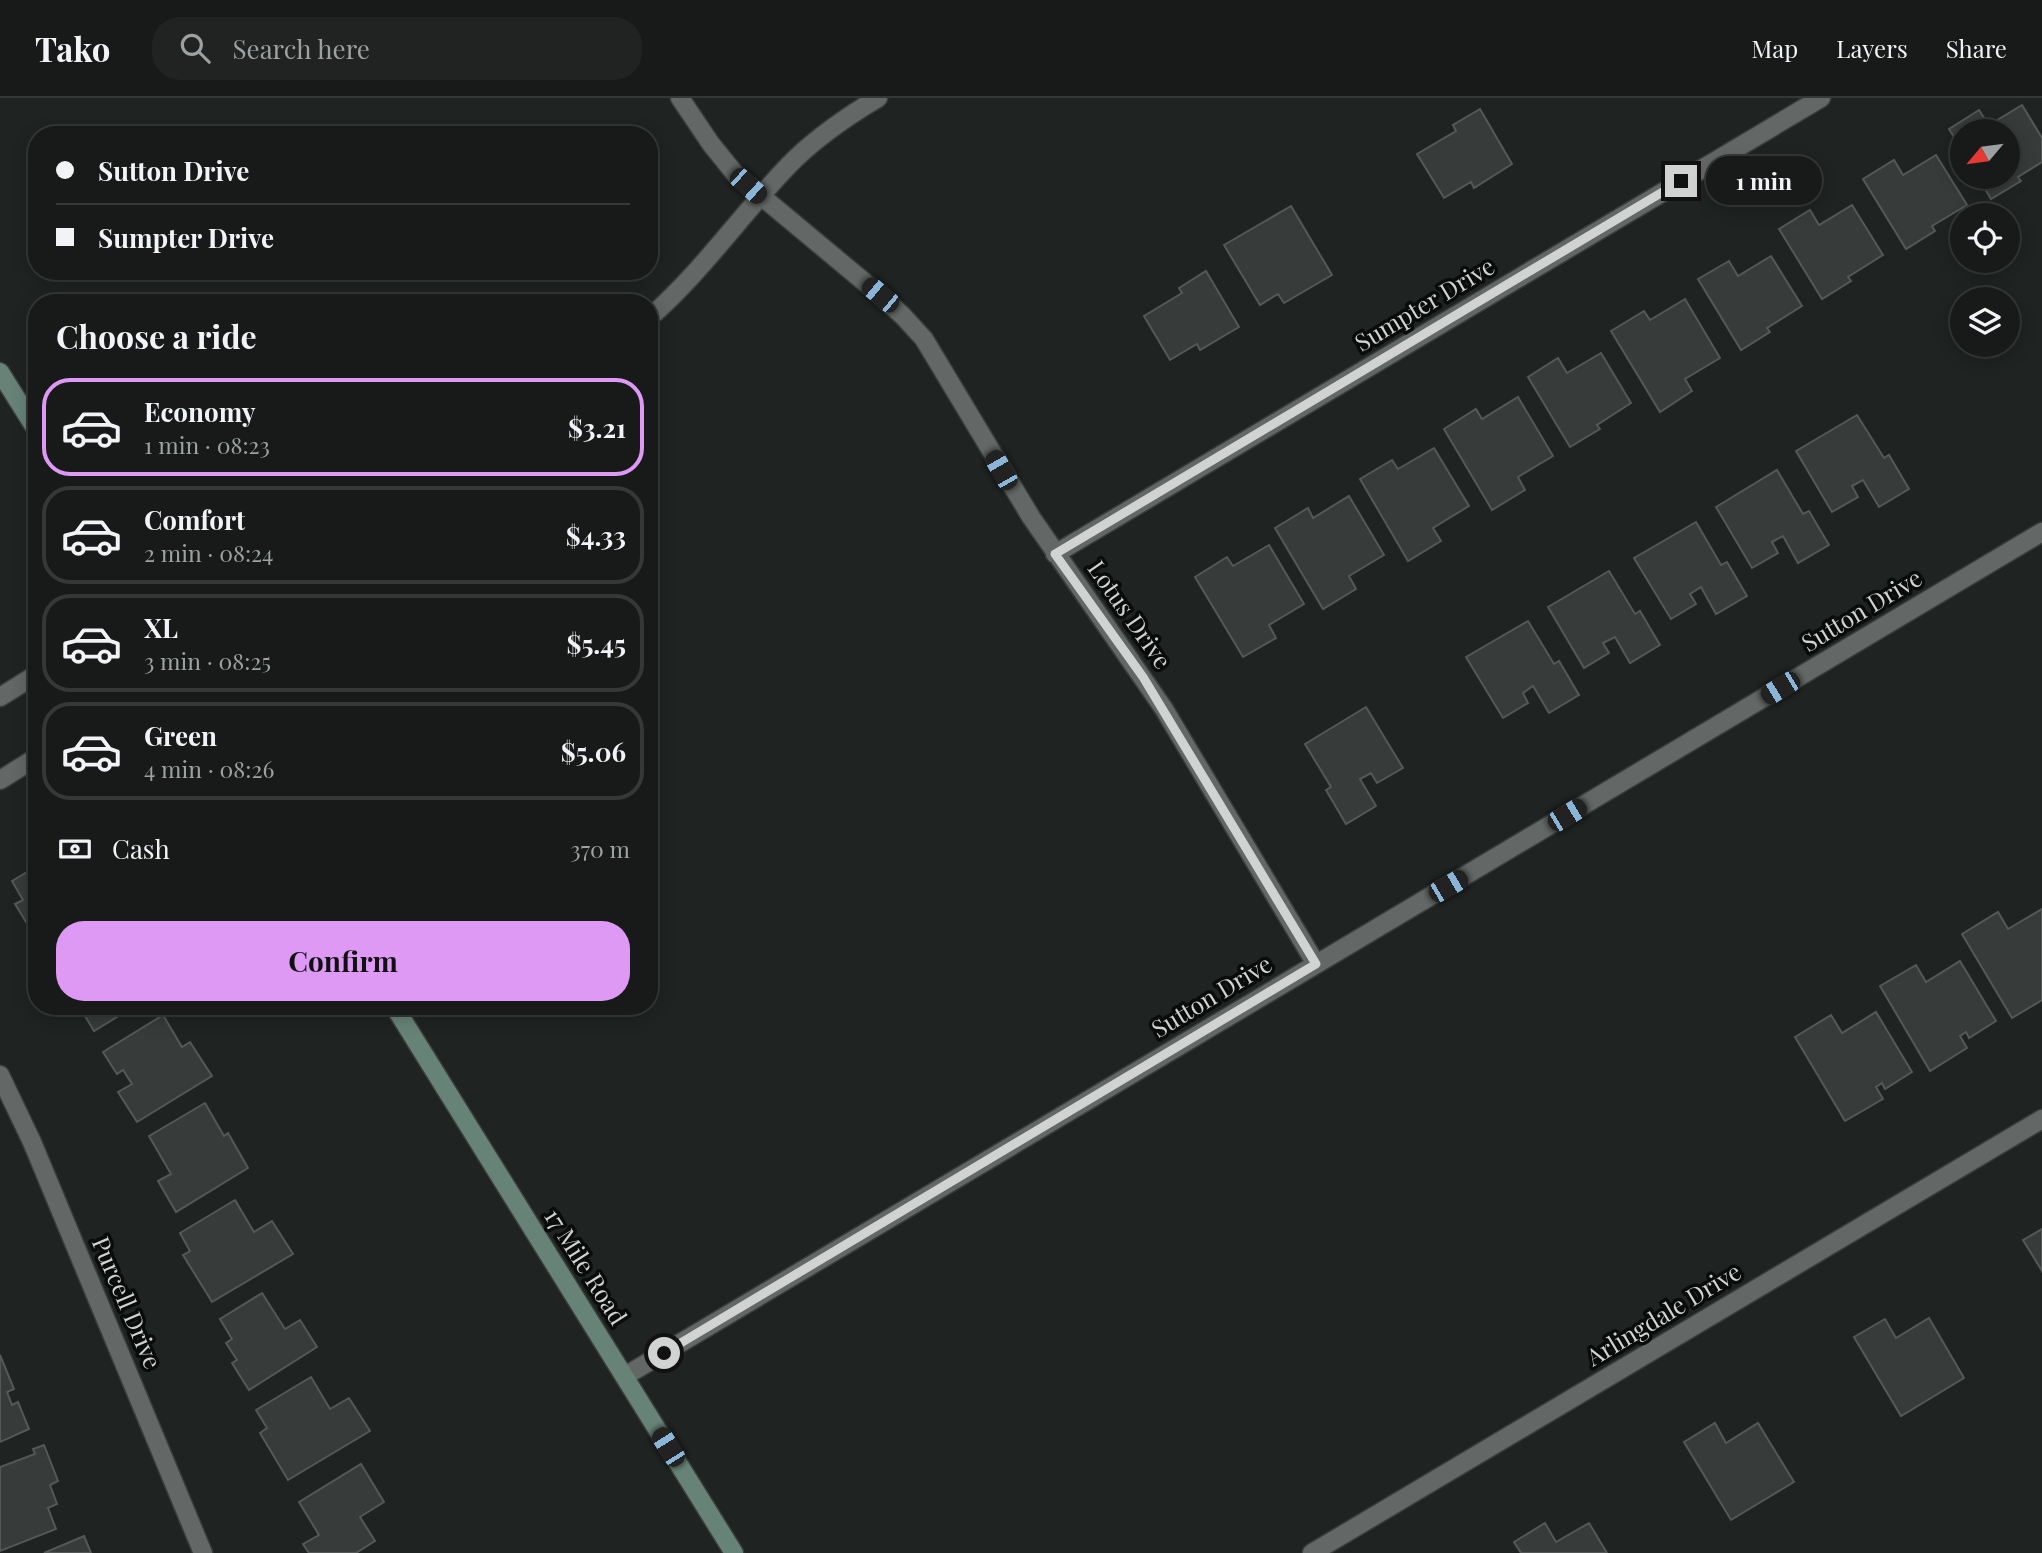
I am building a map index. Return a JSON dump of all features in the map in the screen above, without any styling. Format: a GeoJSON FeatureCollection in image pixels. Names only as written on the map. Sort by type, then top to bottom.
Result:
{"type":"FeatureCollection","features":[{"type":"Feature","properties":{"kind":"main road"},"geometry":{"type":"LineString","coordinates":[[0,372],[28,417]]}},
{"type":"Feature","properties":{"kind":"main road","name":"17 Mile Road"},"geometry":{"type":"LineString","coordinates":[[400,1015],[734,1553]]}},
{"type":"Feature","properties":{"kind":"street","name":"Lotus Drive"},"geometry":{"type":"LineString","coordinates":[[680,98],[724,162],[760,197],[880,295],[924,339],[1055,554],[1143,677],[1316,964]]}},
{"type":"Feature","properties":{"kind":"street"},"geometry":{"type":"LineString","coordinates":[[658,310],[676,295],[789,165],[823,135],[878,98]]}},
{"type":"Feature","properties":{"kind":"street","name":"Sumpter Drive"},"geometry":{"type":"LineString","coordinates":[[1055,554],[1821,98]]}},
{"type":"Feature","properties":{"kind":"street","name":"Sutton Drive"},"geometry":{"type":"LineString","coordinates":[[625,1376],[2042,532]]}},
{"type":"Feature","properties":{"kind":"street"},"geometry":{"type":"LineString","coordinates":[[0,697],[28,680]]}},
{"type":"Feature","properties":{"kind":"street"},"geometry":{"type":"LineString","coordinates":[[0,780],[28,763]]}},
{"type":"Feature","properties":{"kind":"street","name":"Purcell Drive"},"geometry":{"type":"LineString","coordinates":[[0,1074],[43,1167],[203,1553]]}},
{"type":"Feature","properties":{"kind":"street","name":"Arlingdale Drive"},"geometry":{"type":"LineString","coordinates":[[1312,1553],[2042,1119]]}},
{"type":"Feature","properties":{"kind":"building"},"geometry":{"type":"Polygon","coordinates":[[[2022,105],[2042,138],[2042,162],[2020,176],[2020,119],[1999,119],[2022,105]]]}},
{"type":"Feature","properties":{"kind":"building"},"geometry":{"type":"Polygon","coordinates":[[[1480,109],[1512,164],[1474,188],[1471,182],[1444,198],[1417,154],[1456,131],[1453,125],[1480,109]]]}},
{"type":"Feature","properties":{"kind":"building"},"geometry":{"type":"Polygon","coordinates":[[[1979,110],[1985,119],[1965,119],[1979,110]]]}},
{"type":"Feature","properties":{"kind":"building"},"geometry":{"type":"Polygon","coordinates":[[[1936,155],[1950,178],[1950,189],[1957,189],[1966,203],[1950,203],[1950,215],[1932,226],[1935,231],[1906,249],[1863,179],[1894,160],[1903,175],[1936,155]]]}},
{"type":"Feature","properties":{"kind":"building"},"geometry":{"type":"Polygon","coordinates":[[[1985,189],[2008,189],[1991,199],[1985,189]]]}},
{"type":"Feature","properties":{"kind":"building"},"geometry":{"type":"Polygon","coordinates":[[[1852,205],[1883,255],[1848,277],[1851,281],[1822,299],[1779,229],[1810,210],[1819,225],[1852,205]]]}},
{"type":"Feature","properties":{"kind":"building"},"geometry":{"type":"Polygon","coordinates":[[[1291,206],[1332,275],[1284,303],[1278,294],[1260,305],[1224,245],[1291,206]]]}},
{"type":"Feature","properties":{"kind":"building"},"geometry":{"type":"Polygon","coordinates":[[[1771,256],[1802,306],[1767,328],[1770,332],[1741,350],[1698,279],[1729,261],[1738,276],[1771,256]]]}},
{"type":"Feature","properties":{"kind":"building"},"geometry":{"type":"Polygon","coordinates":[[[1206,271],[1239,327],[1200,350],[1197,344],[1170,360],[1144,316],[1182,293],[1179,288],[1206,271]]]}},
{"type":"Feature","properties":{"kind":"building"},"geometry":{"type":"Polygon","coordinates":[[[1685,299],[1720,358],[1685,379],[1692,391],[1660,412],[1611,331],[1644,311],[1650,320],[1685,299]]]}},
{"type":"Feature","properties":{"kind":"building"},"geometry":{"type":"Polygon","coordinates":[[[1601,353],[1631,403],[1597,425],[1600,429],[1570,447],[1528,377],[1558,358],[1567,373],[1601,353]]]}},
{"type":"Feature","properties":{"kind":"building"},"geometry":{"type":"Polygon","coordinates":[[[1518,397],[1553,456],[1518,477],[1525,490],[1492,510],[1444,429],[1476,409],[1482,419],[1518,397]]]}},
{"type":"Feature","properties":{"kind":"building"},"geometry":{"type":"Polygon","coordinates":[[[1857,415],[1884,458],[1889,455],[1909,489],[1879,507],[1863,480],[1852,486],[1858,497],[1832,512],[1796,451],[1857,415]]]}},
{"type":"Feature","properties":{"kind":"building"},"geometry":{"type":"Polygon","coordinates":[[[1434,448],[1469,506],[1433,528],[1441,541],[1408,561],[1360,479],[1392,460],[1398,469],[1434,448]]]}},
{"type":"Feature","properties":{"kind":"building"},"geometry":{"type":"Polygon","coordinates":[[[1777,470],[1803,514],[1809,511],[1829,545],[1798,563],[1783,536],[1772,542],[1778,553],[1752,568],[1716,507],[1777,470]]]}},
{"type":"Feature","properties":{"kind":"building"},"geometry":{"type":"Polygon","coordinates":[[[1349,496],[1384,555],[1349,576],[1356,589],[1323,609],[1275,528],[1308,508],[1313,518],[1349,496]]]}},
{"type":"Feature","properties":{"kind":"building"},"geometry":{"type":"Polygon","coordinates":[[[1696,522],[1721,565],[1727,562],[1747,596],[1716,614],[1701,587],[1690,594],[1696,604],[1671,619],[1634,558],[1696,522]]]}},
{"type":"Feature","properties":{"kind":"building"},"geometry":{"type":"Polygon","coordinates":[[[1269,545],[1304,604],[1269,625],[1276,638],[1243,657],[1195,577],[1227,557],[1233,566],[1269,545]]]}},
{"type":"Feature","properties":{"kind":"building"},"geometry":{"type":"Polygon","coordinates":[[[1609,571],[1635,614],[1640,611],[1660,645],[1630,663],[1615,637],[1603,643],[1609,653],[1584,668],[1548,607],[1609,571]]]}},
{"type":"Feature","properties":{"kind":"building"},"geometry":{"type":"Polygon","coordinates":[[[1528,621],[1554,664],[1559,661],[1579,695],[1549,713],[1533,686],[1523,693],[1528,703],[1503,718],[1466,657],[1528,621]]]}},
{"type":"Feature","properties":{"kind":"building"},"geometry":{"type":"Polygon","coordinates":[[[1366,707],[1403,768],[1377,783],[1371,773],[1360,779],[1376,806],[1346,824],[1326,790],[1331,787],[1305,744],[1366,707]]]}},
{"type":"Feature","properties":{"kind":"building"},"geometry":{"type":"Polygon","coordinates":[[[28,871],[28,925],[15,904],[23,900],[12,881],[28,871]]]}},
{"type":"Feature","properties":{"kind":"building"},"geometry":{"type":"Polygon","coordinates":[[[2042,909],[2042,1000],[2012,1018],[1962,934],[1998,912],[2008,929],[2042,909]]]}},
{"type":"Feature","properties":{"kind":"building"},"geometry":{"type":"Polygon","coordinates":[[[1960,961],[1996,1021],[1969,1038],[1966,1032],[1960,1036],[1967,1048],[1930,1071],[1880,986],[1916,965],[1926,982],[1960,961]]]}},
{"type":"Feature","properties":{"kind":"building"},"geometry":{"type":"Polygon","coordinates":[[[1876,1012],[1912,1072],[1885,1089],[1882,1083],[1876,1087],[1883,1099],[1845,1121],[1795,1037],[1831,1015],[1842,1033],[1876,1012]]]}},
{"type":"Feature","properties":{"kind":"building"},"geometry":{"type":"Polygon","coordinates":[[[84,1015],[120,1015],[94,1031],[84,1015]]]}},
{"type":"Feature","properties":{"kind":"building"},"geometry":{"type":"Polygon","coordinates":[[[163,1015],[182,1047],[190,1042],[212,1076],[137,1122],[118,1092],[132,1084],[123,1070],[117,1074],[103,1052],[163,1015]]]}},
{"type":"Feature","properties":{"kind":"building"},"geometry":{"type":"Polygon","coordinates":[[[205,1103],[224,1136],[228,1133],[248,1168],[176,1212],[158,1181],[171,1174],[149,1136],[205,1103]]]}},
{"type":"Feature","properties":{"kind":"building"},"geometry":{"type":"Polygon","coordinates":[[[235,1200],[254,1232],[272,1221],[293,1254],[212,1302],[183,1255],[190,1251],[180,1233],[235,1200]]]}},
{"type":"Feature","properties":{"kind":"building"},"geometry":{"type":"Polygon","coordinates":[[[2042,1229],[2042,1271],[2023,1240],[2042,1229]]]}},
{"type":"Feature","properties":{"kind":"building"},"geometry":{"type":"Polygon","coordinates":[[[262,1293],[285,1329],[300,1320],[317,1347],[249,1390],[232,1363],[237,1360],[226,1343],[232,1339],[220,1319],[262,1293]]]}},
{"type":"Feature","properties":{"kind":"building"},"geometry":{"type":"Polygon","coordinates":[[[1929,1318],[1964,1378],[1901,1416],[1854,1337],[1885,1319],[1896,1338],[1929,1318]]]}},
{"type":"Feature","properties":{"kind":"building"},"geometry":{"type":"Polygon","coordinates":[[[0,1355],[14,1389],[7,1392],[12,1405],[18,1402],[29,1429],[0,1442],[0,1355]]]}},
{"type":"Feature","properties":{"kind":"building"},"geometry":{"type":"Polygon","coordinates":[[[311,1377],[330,1409],[349,1398],[370,1431],[288,1480],[260,1433],[267,1428],[256,1410],[311,1377]]]}},
{"type":"Feature","properties":{"kind":"building"},"geometry":{"type":"Polygon","coordinates":[[[1715,1423],[1726,1443],[1758,1423],[1794,1482],[1731,1520],[1684,1442],[1715,1423]]]}},
{"type":"Feature","properties":{"kind":"building"},"geometry":{"type":"Polygon","coordinates":[[[44,1445],[58,1481],[50,1485],[57,1504],[48,1508],[56,1529],[0,1551],[0,1467],[35,1454],[33,1449],[44,1445]]]}},
{"type":"Feature","properties":{"kind":"building"},"geometry":{"type":"Polygon","coordinates":[[[361,1464],[384,1502],[360,1517],[375,1541],[356,1553],[309,1553],[303,1544],[319,1535],[299,1502],[361,1464]]]}},
{"type":"Feature","properties":{"kind":"building"},"geometry":{"type":"Polygon","coordinates":[[[1545,1523],[1556,1542],[1589,1523],[1607,1553],[1521,1553],[1514,1542],[1545,1523]]]}},
{"type":"Feature","properties":{"kind":"building"},"geometry":{"type":"Polygon","coordinates":[[[84,1536],[91,1553],[44,1553],[84,1536]]]}},
{"type":"Feature","properties":{"kind":"route"},"geometry":{"type":"LineString","coordinates":[[664,1353],[1316,964],[1164,709],[1055,554],[1681,181]]}}]}
